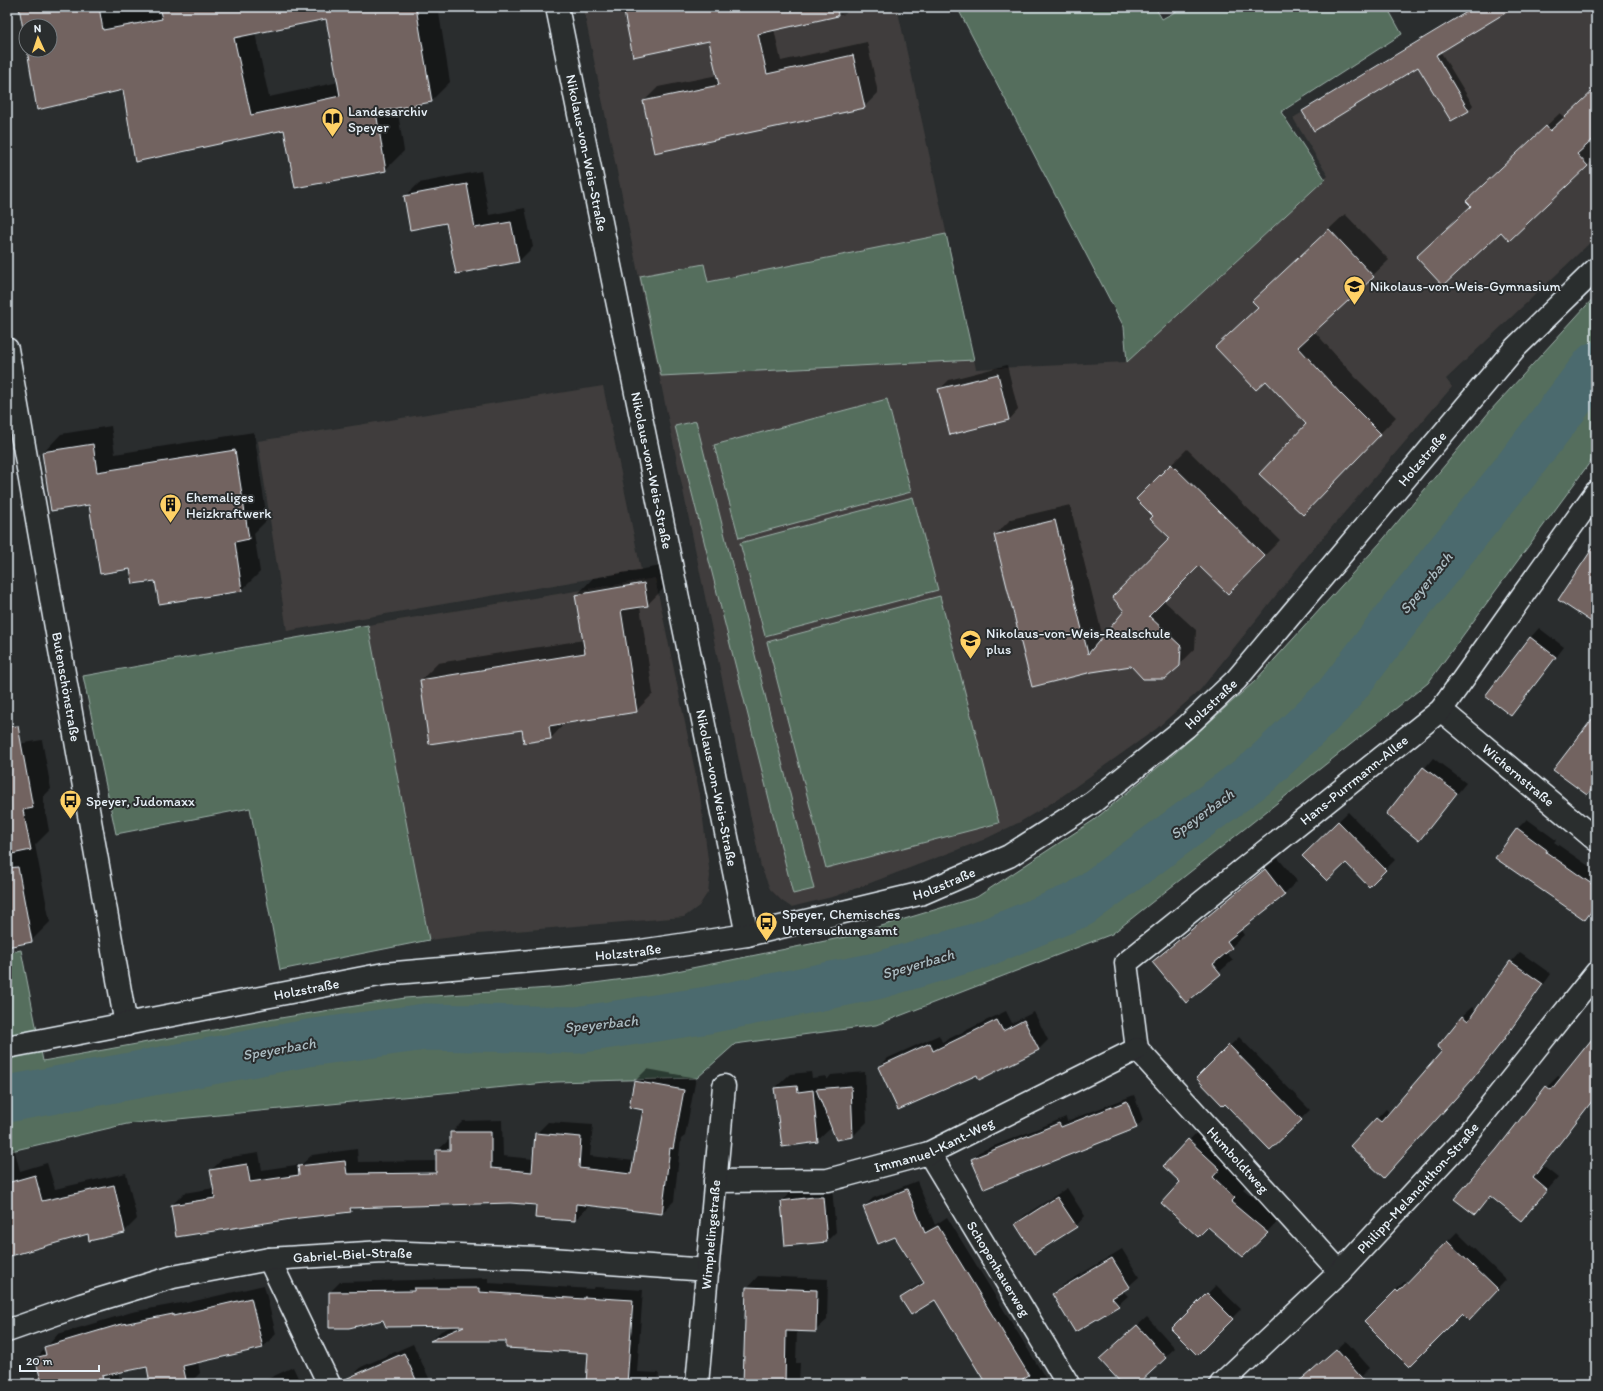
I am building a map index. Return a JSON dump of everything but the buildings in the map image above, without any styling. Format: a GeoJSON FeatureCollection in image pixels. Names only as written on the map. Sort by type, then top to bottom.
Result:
{"type":"FeatureCollection","features":[{"type":"Feature","properties":{"kind":"street","name":"Nikolaus-von-Weis-Straße"},"geometry":{"type":"LineString","coordinates":[[557,7],[747,935]]}},
{"type":"Feature","properties":{"kind":"street","name":"Holzstraße"},"geometry":{"type":"LineString","coordinates":[[7,1047],[384,974],[634,952],[747,935],[930,890],[1009,856],[1093,802],[1140,766],[1186,727],[1236,680],[1515,348],[1596,269]]}},
{"type":"Feature","properties":{"kind":"street","name":"Butenschönstraße"},"geometry":{"type":"LineString","coordinates":[[7,349],[126,1025]]}},
{"type":"Feature","properties":{"kind":"street","name":"Hans-Purrmann-Allee"},"geometry":{"type":"LineString","coordinates":[[1137,1049],[1126,963],[1441,710],[1596,492]]}},
{"type":"Feature","properties":{"kind":"street","name":"Wichernstraße"},"geometry":{"type":"LineString","coordinates":[[1441,710],[1596,840]]}},
{"type":"Feature","properties":{"kind":"street","name":"Philipp-Melanchthon-Straße"},"geometry":{"type":"LineString","coordinates":[[1221,1384],[1340,1272],[1462,1141],[1596,973]]}},
{"type":"Feature","properties":{"kind":"street","name":"Immanuel-Kant-Weg"},"geometry":{"type":"LineString","coordinates":[[715,1181],[828,1180],[929,1153],[1137,1049]]}},
{"type":"Feature","properties":{"kind":"street","name":"Humboldtweg"},"geometry":{"type":"LineString","coordinates":[[1137,1049],[1340,1272]]}},
{"type":"Feature","properties":{"kind":"street","name":"Wimphelingstraße"},"geometry":{"type":"LineString","coordinates":[[697,1384],[724,1086]]}},
{"type":"Feature","properties":{"kind":"street","name":"Schopenhauerweg"},"geometry":{"type":"LineString","coordinates":[[929,1153],[1068,1384]]}},
{"type":"Feature","properties":{"kind":"street","name":"Gabriel-Biel-Straße"},"geometry":{"type":"LineString","coordinates":[[7,1331],[81,1305],[173,1276],[269,1259],[383,1252],[537,1258],[708,1270]]}},
{"type":"Feature","properties":{"kind":"street"},"geometry":{"type":"LineString","coordinates":[[269,1259],[330,1384]]}},
{"type":"Feature","properties":{"kind":"shaded area"},"geometry":{"type":"Polygon","coordinates":[[[583,7],[897,7],[976,369],[1127,362],[1328,176],[1293,118],[1475,7],[1596,7],[1596,237],[1446,379],[1452,387],[1313,549],[1200,690],[1156,729],[1058,799],[1020,822],[983,840],[836,896],[791,907],[782,901],[770,889],[761,867],[583,7]]]}},
{"type":"Feature","properties":{"kind":"shaded area"},"geometry":{"type":"Polygon","coordinates":[[[603,386],[641,570],[287,631],[258,441],[603,386]]]}},
{"type":"Feature","properties":{"kind":"shaded area"},"geometry":{"type":"Polygon","coordinates":[[[655,578],[700,795],[710,876],[708,892],[699,906],[684,917],[478,934],[429,940],[368,625],[655,578]]]}},
{"type":"Feature","properties":{"kind":"green space"},"geometry":{"type":"Polygon","coordinates":[[[957,7],[1155,7],[1162,19],[1184,7],[1387,7],[1402,34],[1281,112],[1325,179],[1127,362],[1124,327],[957,7]]]}},
{"type":"Feature","properties":{"kind":"green space"},"geometry":{"type":"Polygon","coordinates":[[[946,234],[974,360],[661,376],[640,276],[704,264],[708,282],[946,234]]]}},
{"type":"Feature","properties":{"kind":"green space"},"geometry":{"type":"Polygon","coordinates":[[[1596,295],[1596,454],[1428,683],[1112,934],[876,1025],[735,1044],[697,1078],[556,1082],[127,1124],[7,1152],[7,953],[21,950],[43,1061],[274,1019],[405,998],[564,987],[662,974],[845,937],[977,897],[1094,820],[1175,753],[1255,681],[1380,543],[1490,411],[1596,295]]]}},
{"type":"Feature","properties":{"kind":"green space"},"geometry":{"type":"Polygon","coordinates":[[[887,399],[911,492],[739,538],[714,445],[887,399]]]}},
{"type":"Feature","properties":{"kind":"green space"},"geometry":{"type":"Polygon","coordinates":[[[696,421],[814,889],[793,894],[675,426],[696,421]]]}},
{"type":"Feature","properties":{"kind":"green space"},"geometry":{"type":"Polygon","coordinates":[[[913,497],[938,590],[765,636],[740,543],[913,497]]]}},
{"type":"Feature","properties":{"kind":"green space"},"geometry":{"type":"Polygon","coordinates":[[[940,596],[999,823],[826,868],[767,642],[940,596]]]}},
{"type":"Feature","properties":{"kind":"green space"},"geometry":{"type":"Polygon","coordinates":[[[368,625],[429,940],[280,970],[250,808],[116,834],[83,676],[368,625]]]}},
{"type":"Feature","properties":{"kind":"waterway","name":"Speyerbach"},"geometry":{"type":"LineString","coordinates":[[7,1099],[308,1043],[425,1027],[577,1030],[708,1010],[876,976],[978,946],[1080,904],[1260,771],[1336,698],[1409,603],[1514,473],[1596,365]]}},
{"type":"Feature","properties":{"kind":"place","name":"Landesarchiv Speyer"},"geometry":{"type":"Point","coordinates":[332,138]}},
{"type":"Feature","properties":{"kind":"place","name":"Nikolaus-von-Weis-Gymnasium"},"geometry":{"type":"Point","coordinates":[1355,306]}},
{"type":"Feature","properties":{"kind":"place","name":"Ehemaliges Heizkraftwerk"},"geometry":{"type":"Point","coordinates":[170,524]}},
{"type":"Feature","properties":{"kind":"place","name":"Nikolaus-von-Weis-Realschule plus"},"geometry":{"type":"Point","coordinates":[971,660]}},
{"type":"Feature","properties":{"kind":"place","name":"Speyer, Judomaxx"},"geometry":{"type":"Point","coordinates":[70,820]}},
{"type":"Feature","properties":{"kind":"place","name":"Speyer, Chemisches Untersuchungsamt"},"geometry":{"type":"Point","coordinates":[767,942]}}]}
